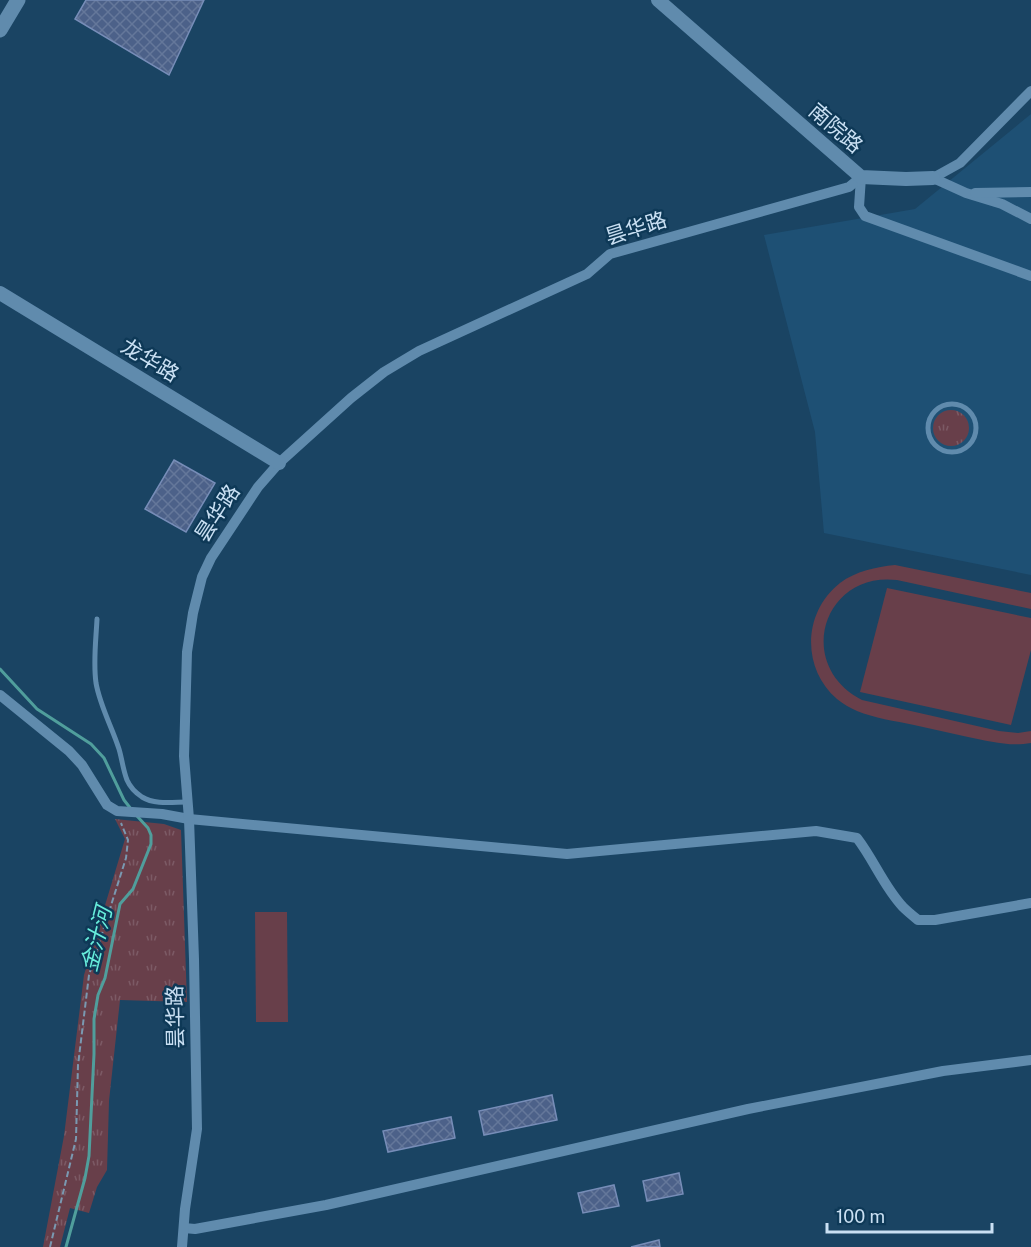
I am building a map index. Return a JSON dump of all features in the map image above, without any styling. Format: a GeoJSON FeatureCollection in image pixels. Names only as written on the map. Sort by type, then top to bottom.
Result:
{"type":"FeatureCollection","features":[{"type":"Feature","properties":{"kind":"main road"},"geometry":{"type":"LineString","coordinates":[[0,30],[18,0]]}},
{"type":"Feature","properties":{"kind":"street","name":"南院路"},"geometry":{"type":"LineString","coordinates":[[658,0],[861,177],[933,178],[960,163],[1031,91]]}},
{"type":"Feature","properties":{"kind":"street"},"geometry":{"type":"LineString","coordinates":[[861,177],[859,207],[865,216],[1031,276]]}},
{"type":"Feature","properties":{"kind":"street","name":"昙华路"},"geometry":{"type":"LineString","coordinates":[[182,1247],[197,1129],[194,959],[189,819],[184,756],[187,652],[202,577],[211,558],[258,487],[279,463],[351,398],[384,372],[419,351],[587,274],[610,254],[849,187],[861,177]]}},
{"type":"Feature","properties":{"kind":"street"},"geometry":{"type":"LineString","coordinates":[[933,178],[966,193],[1002,204],[1031,219]]}},
{"type":"Feature","properties":{"kind":"street"},"geometry":{"type":"LineString","coordinates":[[966,193],[1031,192]]}},
{"type":"Feature","properties":{"kind":"street","name":"龙华路"},"geometry":{"type":"LineString","coordinates":[[0,293],[279,463]]}},
{"type":"Feature","properties":{"kind":"street"},"geometry":{"type":"LineString","coordinates":[[0,695],[69,751],[82,765],[107,805],[117,811],[567,854],[816,831],[857,837],[903,907],[918,920],[935,920],[1031,903]]}},
{"type":"Feature","properties":{"kind":"street"},"geometry":{"type":"LineString","coordinates":[[184,1228],[195,1229],[326,1205],[747,1109],[943,1071],[1031,1060]]}},
{"type":"Feature","properties":{"kind":"lane"},"geometry":{"type":"LineString","coordinates":[[951,404],[963,406],[968,410],[976,427],[974,439],[970,444],[965,449],[953,453],[940,450],[935,446],[927,429],[934,412],[939,407],[951,404]]}},
{"type":"Feature","properties":{"kind":"lane"},"geometry":{"type":"LineString","coordinates":[[97,619],[96,682],[100,701],[111,725],[127,780],[132,789],[141,797],[151,801],[187,802]]}},
{"type":"Feature","properties":{"kind":"path"},"geometry":{"type":"LineString","coordinates":[[50,1247],[76,1139],[78,1065],[89,975],[126,858],[128,840],[117,811]]}},
{"type":"Feature","properties":{"kind":"shaded area"},"geometry":{"type":"Polygon","coordinates":[[[1031,114],[1031,575],[824,533],[815,432],[764,235],[915,209],[1031,114]]]}},
{"type":"Feature","properties":{"kind":"green space"},"geometry":{"type":"Polygon","coordinates":[[[951,410],[964,415],[969,428],[964,441],[951,446],[938,441],[933,428],[938,415],[951,410]]]}},
{"type":"Feature","properties":{"kind":"green space"},"geometry":{"type":"Polygon","coordinates":[[[895,565],[1031,593],[1031,609],[897,580],[871,581],[851,590],[835,605],[826,624],[824,644],[828,665],[841,684],[862,700],[999,731],[1018,733],[1031,731],[1031,743],[991,742],[870,716],[844,704],[825,686],[812,656],[813,624],[819,609],[828,595],[846,579],[866,570],[895,565]]]}},
{"type":"Feature","properties":{"kind":"green space"},"geometry":{"type":"Polygon","coordinates":[[[887,588],[1031,618],[1031,650],[1011,725],[860,692],[887,588]]]}},
{"type":"Feature","properties":{"kind":"green space"},"geometry":{"type":"Polygon","coordinates":[[[115,819],[164,824],[181,830],[187,1002],[120,1000],[109,1101],[107,1170],[97,1187],[89,1213],[70,1208],[60,1247],[43,1247],[64,1136],[84,975],[125,839],[115,819]]]}},
{"type":"Feature","properties":{"kind":"green space"},"geometry":{"type":"Polygon","coordinates":[[[255,912],[287,912],[288,1022],[256,1022],[255,912]]]}},
{"type":"Feature","properties":{"kind":"building"},"geometry":{"type":"Polygon","coordinates":[[[86,0],[204,0],[169,75],[75,19],[86,0]]]}},
{"type":"Feature","properties":{"kind":"building"},"geometry":{"type":"Polygon","coordinates":[[[174,460],[215,483],[186,532],[145,509],[174,460]]]}},
{"type":"Feature","properties":{"kind":"building"},"geometry":{"type":"Polygon","coordinates":[[[552,1095],[557,1120],[484,1135],[479,1111],[552,1095]]]}},
{"type":"Feature","properties":{"kind":"building"},"geometry":{"type":"Polygon","coordinates":[[[451,1117],[455,1138],[388,1152],[383,1131],[451,1117]]]}},
{"type":"Feature","properties":{"kind":"building"},"geometry":{"type":"Polygon","coordinates":[[[679,1173],[683,1194],[647,1201],[643,1181],[679,1173]]]}},
{"type":"Feature","properties":{"kind":"building"},"geometry":{"type":"Polygon","coordinates":[[[614,1185],[619,1206],[583,1213],[578,1193],[614,1185]]]}},
{"type":"Feature","properties":{"kind":"building"},"geometry":{"type":"Polygon","coordinates":[[[659,1240],[660,1247],[631,1247],[659,1240]]]}},
{"type":"Feature","properties":{"kind":"waterway","name":"金汁河"},"geometry":{"type":"LineString","coordinates":[[0,669],[37,709],[91,744],[104,758],[124,800],[131,809]]}},
{"type":"Feature","properties":{"kind":"waterway","name":"金汁河"},"geometry":{"type":"LineString","coordinates":[[66,1247],[89,1156],[94,1019],[98,995],[105,978],[120,904],[133,889],[151,844],[148,828],[137,816]]}}]}
